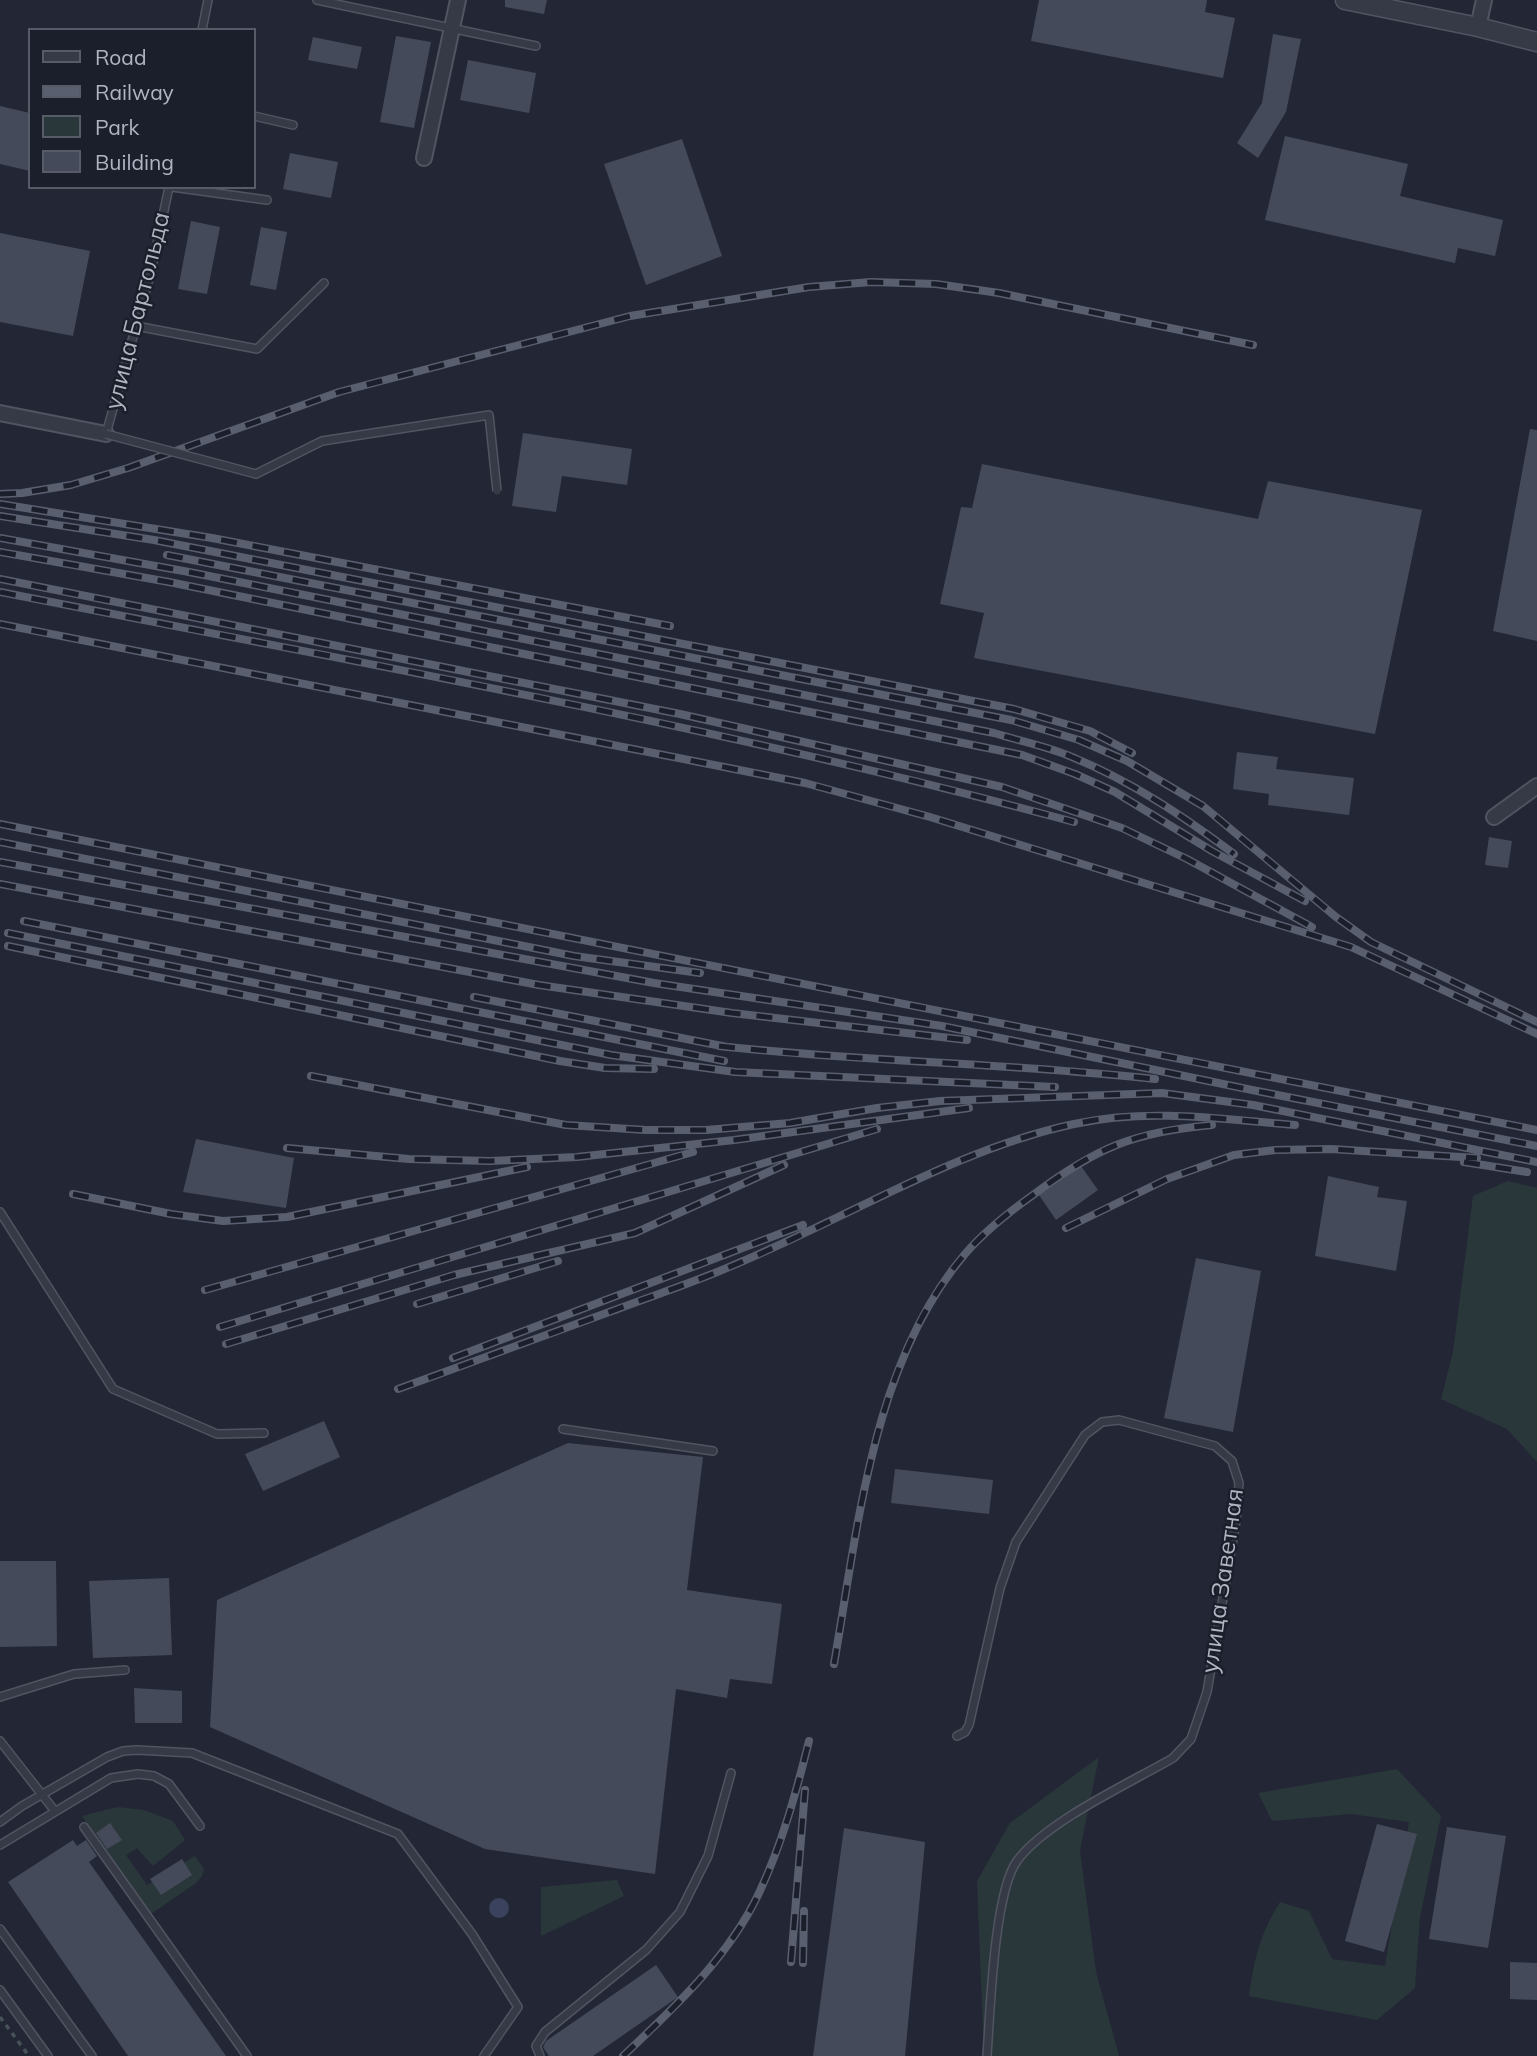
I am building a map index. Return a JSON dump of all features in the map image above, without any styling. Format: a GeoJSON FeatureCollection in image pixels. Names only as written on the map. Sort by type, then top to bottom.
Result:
{"type":"FeatureCollection","features":[{"type":"Feature","properties":{"kind":"street"},"geometry":{"type":"LineString","coordinates":[[424,158],[458,0]]}},
{"type":"Feature","properties":{"kind":"street"},"geometry":{"type":"LineString","coordinates":[[1346,0],[1537,42]]}},
{"type":"Feature","properties":{"kind":"street"},"geometry":{"type":"LineString","coordinates":[[1478,27],[1484,0]]}},
{"type":"Feature","properties":{"kind":"street"},"geometry":{"type":"LineString","coordinates":[[0,413],[106,433]]}},
{"type":"Feature","properties":{"kind":"street"},"geometry":{"type":"LineString","coordinates":[[1494,817],[1537,786]]}},
{"type":"Feature","properties":{"kind":"lane"},"geometry":{"type":"LineString","coordinates":[[202,28],[208,0]]}},
{"type":"Feature","properties":{"kind":"lane"},"geometry":{"type":"LineString","coordinates":[[317,0],[536,46]]}},
{"type":"Feature","properties":{"kind":"lane"},"geometry":{"type":"LineString","coordinates":[[256,116],[293,125]]}},
{"type":"Feature","properties":{"kind":"lane","name":"улица Бартольда"},"geometry":{"type":"LineString","coordinates":[[106,433],[151,272],[170,189]]}},
{"type":"Feature","properties":{"kind":"lane"},"geometry":{"type":"LineString","coordinates":[[184,189],[267,201]]}},
{"type":"Feature","properties":{"kind":"lane"},"geometry":{"type":"LineString","coordinates":[[136,326],[257,349],[324,283]]}},
{"type":"Feature","properties":{"kind":"lane"},"geometry":{"type":"LineString","coordinates":[[106,433],[256,474],[322,441],[489,415],[496,491]]}},
{"type":"Feature","properties":{"kind":"lane"},"geometry":{"type":"LineString","coordinates":[[0,1212],[113,1390],[217,1434],[264,1433]]}},
{"type":"Feature","properties":{"kind":"lane","name":"улица Заветная"},"geometry":{"type":"LineString","coordinates":[[957,1736],[965,1732],[969,1725],[992,1634],[1000,1588],[1016,1542],[1085,1435],[1102,1422],[1119,1420],[1215,1446],[1232,1461],[1239,1483],[1236,1521],[1207,1692],[1191,1740],[1173,1758],[1040,1836],[1015,1862],[1003,1895],[990,1997],[987,2056]]}},
{"type":"Feature","properties":{"kind":"lane"},"geometry":{"type":"LineString","coordinates":[[563,1429],[713,1451]]}},
{"type":"Feature","properties":{"kind":"lane"},"geometry":{"type":"LineString","coordinates":[[0,1697],[75,1674],[125,1670]]}},
{"type":"Feature","properties":{"kind":"lane"},"geometry":{"type":"LineString","coordinates":[[0,1741],[54,1810]]}},
{"type":"Feature","properties":{"kind":"lane"},"geometry":{"type":"LineString","coordinates":[[0,1822],[107,1757],[123,1751],[192,1753],[398,1835],[472,1934],[518,2007],[484,2056]]}},
{"type":"Feature","properties":{"kind":"lane"},"geometry":{"type":"LineString","coordinates":[[540,2056],[536,2046],[545,2032],[646,1950],[680,1912],[708,1856],[731,1773]]}},
{"type":"Feature","properties":{"kind":"lane"},"geometry":{"type":"LineString","coordinates":[[0,1845],[111,1778],[138,1774],[154,1776],[169,1784],[200,1826]]}},
{"type":"Feature","properties":{"kind":"lane"},"geometry":{"type":"LineString","coordinates":[[84,1827],[247,2056]]}},
{"type":"Feature","properties":{"kind":"lane"},"geometry":{"type":"LineString","coordinates":[[0,1929],[92,2056]]}},
{"type":"Feature","properties":{"kind":"lane"},"geometry":{"type":"LineString","coordinates":[[0,1990],[48,2056]]}},
{"type":"Feature","properties":{"kind":"path"},"geometry":{"type":"LineString","coordinates":[[0,2017],[29,2056]]}},
{"type":"Feature","properties":{"kind":"green space"},"geometry":{"type":"Polygon","coordinates":[[[1508,1181],[1537,1188],[1537,1462],[1507,1429],[1441,1399],[1453,1352],[1473,1196],[1508,1181]]]}},
{"type":"Feature","properties":{"kind":"green space"},"geometry":{"type":"Polygon","coordinates":[[[1099,1757],[1080,1850],[1096,1972],[1119,2056],[984,2056],[977,1881],[1010,1823],[1099,1757]]]}},
{"type":"Feature","properties":{"kind":"green space"},"geometry":{"type":"Polygon","coordinates":[[[1397,1769],[1441,1816],[1420,1917],[1415,1988],[1377,2020],[1249,1996],[1259,1948],[1267,1925],[1280,1902],[1309,1911],[1332,1959],[1385,1966],[1409,1822],[1351,1814],[1272,1821],[1258,1793],[1397,1769]]]}},
{"type":"Feature","properties":{"kind":"green space"},"geometry":{"type":"Polygon","coordinates":[[[117,1807],[144,1810],[173,1821],[185,1840],[153,1866],[137,1848],[126,1855],[147,1885],[195,1856],[204,1869],[196,1883],[151,1914],[82,1816],[117,1807]]]}},
{"type":"Feature","properties":{"kind":"green space"},"geometry":{"type":"Polygon","coordinates":[[[617,1880],[624,1896],[541,1936],[541,1887],[617,1880]]]}},
{"type":"Feature","properties":{"kind":"water"},"geometry":{"type":"Polygon","coordinates":[[[499,1898],[506,1901],[509,1908],[506,1915],[499,1918],[492,1915],[489,1908],[492,1901],[499,1898]]]}},
{"type":"Feature","properties":{"kind":"building"},"geometry":{"type":"Polygon","coordinates":[[[505,0],[547,0],[544,14],[505,7],[505,0]]]}},
{"type":"Feature","properties":{"kind":"building"},"geometry":{"type":"Polygon","coordinates":[[[1039,0],[1207,0],[1205,12],[1235,18],[1223,78],[1031,41],[1039,0]]]}},
{"type":"Feature","properties":{"kind":"building"},"geometry":{"type":"Polygon","coordinates":[[[1273,34],[1301,39],[1286,112],[1258,158],[1237,143],[1262,103],[1273,34]]]}},
{"type":"Feature","properties":{"kind":"building"},"geometry":{"type":"Polygon","coordinates":[[[396,36],[431,42],[414,128],[380,122],[396,36]]]}},
{"type":"Feature","properties":{"kind":"building"},"geometry":{"type":"Polygon","coordinates":[[[313,37],[362,47],[357,69],[308,60],[313,37]]]}},
{"type":"Feature","properties":{"kind":"building"},"geometry":{"type":"Polygon","coordinates":[[[468,60],[536,73],[529,113],[460,100],[468,60]]]}},
{"type":"Feature","properties":{"kind":"building"},"geometry":{"type":"Polygon","coordinates":[[[0,106],[28,113],[28,171],[0,164],[0,106]]]}},
{"type":"Feature","properties":{"kind":"building"},"geometry":{"type":"Polygon","coordinates":[[[1285,136],[1408,164],[1400,196],[1503,220],[1495,256],[1458,248],[1455,263],[1265,220],[1285,136]]]}},
{"type":"Feature","properties":{"kind":"building"},"geometry":{"type":"Polygon","coordinates":[[[682,139],[722,256],[646,285],[604,164],[682,139]]]}},
{"type":"Feature","properties":{"kind":"building"},"geometry":{"type":"Polygon","coordinates":[[[290,153],[338,162],[331,198],[283,189],[290,153]]]}},
{"type":"Feature","properties":{"kind":"building"},"geometry":{"type":"Polygon","coordinates":[[[191,221],[220,227],[207,294],[178,289],[191,221]]]}},
{"type":"Feature","properties":{"kind":"building"},"geometry":{"type":"Polygon","coordinates":[[[261,227],[287,232],[276,290],[250,285],[261,227]]]}},
{"type":"Feature","properties":{"kind":"building"},"geometry":{"type":"Polygon","coordinates":[[[0,233],[90,251],[73,336],[0,322],[0,233]]]}},
{"type":"Feature","properties":{"kind":"building"},"geometry":{"type":"Polygon","coordinates":[[[1530,429],[1537,430],[1537,641],[1493,631],[1530,429]]]}},
{"type":"Feature","properties":{"kind":"building"},"geometry":{"type":"Polygon","coordinates":[[[523,433],[632,449],[627,485],[562,476],[556,512],[512,506],[523,433]]]}},
{"type":"Feature","properties":{"kind":"building"},"geometry":{"type":"Polygon","coordinates":[[[982,464],[1258,519],[1268,481],[1422,510],[1375,734],[974,658],[984,613],[940,604],[961,507],[972,508],[982,464]]]}},
{"type":"Feature","properties":{"kind":"building"},"geometry":{"type":"Polygon","coordinates":[[[1237,752],[1278,757],[1276,769],[1354,778],[1349,815],[1268,805],[1269,794],[1233,789],[1237,752]]]}},
{"type":"Feature","properties":{"kind":"building"},"geometry":{"type":"Polygon","coordinates":[[[1489,837],[1512,841],[1508,868],[1485,865],[1489,837]]]}},
{"type":"Feature","properties":{"kind":"building"},"geometry":{"type":"Polygon","coordinates":[[[196,1139],[294,1158],[286,1208],[183,1192],[196,1139]]]}},
{"type":"Feature","properties":{"kind":"building"},"geometry":{"type":"Polygon","coordinates":[[[1081,1166],[1098,1190],[1056,1220],[1039,1195],[1081,1166]]]}},
{"type":"Feature","properties":{"kind":"building"},"geometry":{"type":"Polygon","coordinates":[[[1328,1176],[1379,1187],[1377,1197],[1407,1201],[1396,1271],[1315,1256],[1328,1176]]]}},
{"type":"Feature","properties":{"kind":"building"},"geometry":{"type":"Polygon","coordinates":[[[1196,1258],[1261,1271],[1233,1432],[1164,1418],[1196,1258]]]}},
{"type":"Feature","properties":{"kind":"building"},"geometry":{"type":"Polygon","coordinates":[[[324,1421],[340,1457],[263,1491],[245,1454],[324,1421]]]}},
{"type":"Feature","properties":{"kind":"building"},"geometry":{"type":"Polygon","coordinates":[[[568,1443],[703,1457],[687,1590],[782,1604],[772,1684],[730,1679],[727,1698],[676,1689],[655,1874],[485,1849],[210,1727],[217,1600],[568,1443]]]}},
{"type":"Feature","properties":{"kind":"building"},"geometry":{"type":"Polygon","coordinates":[[[895,1469],[993,1480],[989,1514],[891,1503],[895,1469]]]}},
{"type":"Feature","properties":{"kind":"building"},"geometry":{"type":"Polygon","coordinates":[[[0,1561],[56,1561],[57,1646],[0,1647],[0,1561]]]}},
{"type":"Feature","properties":{"kind":"building"},"geometry":{"type":"Polygon","coordinates":[[[169,1578],[172,1655],[93,1658],[89,1581],[169,1578]]]}},
{"type":"Feature","properties":{"kind":"building"},"geometry":{"type":"Polygon","coordinates":[[[134,1688],[182,1691],[182,1723],[135,1723],[134,1688]]]}},
{"type":"Feature","properties":{"kind":"building"},"geometry":{"type":"Polygon","coordinates":[[[110,1823],[122,1840],[107,1849],[96,1833],[110,1823]]]}},
{"type":"Feature","properties":{"kind":"building"},"geometry":{"type":"Polygon","coordinates":[[[1377,1824],[1417,1834],[1384,1952],[1345,1941],[1377,1824]]]}},
{"type":"Feature","properties":{"kind":"building"},"geometry":{"type":"Polygon","coordinates":[[[1447,1827],[1506,1836],[1488,1948],[1429,1939],[1447,1827]]]}},
{"type":"Feature","properties":{"kind":"building"},"geometry":{"type":"Polygon","coordinates":[[[844,1828],[925,1842],[905,2056],[813,2056],[844,1828]]]}},
{"type":"Feature","properties":{"kind":"building"},"geometry":{"type":"Polygon","coordinates":[[[73,1840],[77,1846],[86,1840],[97,1856],[89,1862],[226,2056],[128,2056],[8,1882],[73,1840]]]}},
{"type":"Feature","properties":{"kind":"building"},"geometry":{"type":"Polygon","coordinates":[[[182,1859],[192,1875],[161,1895],[150,1879],[182,1859]]]}},
{"type":"Feature","properties":{"kind":"building"},"geometry":{"type":"Polygon","coordinates":[[[1510,1962],[1537,1963],[1537,2000],[1510,1999],[1510,1962]]]}},
{"type":"Feature","properties":{"kind":"building"},"geometry":{"type":"Polygon","coordinates":[[[656,1965],[678,1997],[593,2056],[549,2056],[543,2047],[546,2041],[656,1965]]]}},
{"type":"Feature","properties":{"kind":"railway"},"geometry":{"type":"LineString","coordinates":[[0,494],[71,485],[128,468],[339,392],[630,316],[809,287],[871,282],[936,284],[999,293],[1253,345]]}},
{"type":"Feature","properties":{"kind":"railway"},"geometry":{"type":"LineString","coordinates":[[0,504],[212,538],[670,626]]}},
{"type":"Feature","properties":{"kind":"railway"},"geometry":{"type":"LineString","coordinates":[[0,516],[154,540],[1014,709],[1090,731],[1132,753]]}},
{"type":"Feature","properties":{"kind":"railway"},"geometry":{"type":"LineString","coordinates":[[0,538],[189,572],[994,733],[1062,753],[1094,766],[1176,813],[1234,854]]}},
{"type":"Feature","properties":{"kind":"railway"},"geometry":{"type":"LineString","coordinates":[[0,552],[169,582],[1022,755],[1115,792],[1212,851],[1305,901]]}},
{"type":"Feature","properties":{"kind":"railway"},"geometry":{"type":"LineString","coordinates":[[167,555],[1011,720],[1079,740],[1127,761],[1203,806],[1336,917],[1371,942],[1537,1022]]}},
{"type":"Feature","properties":{"kind":"railway"},"geometry":{"type":"LineString","coordinates":[[0,579],[680,714],[1002,787],[1122,828],[1187,859],[1312,927]]}},
{"type":"Feature","properties":{"kind":"railway"},"geometry":{"type":"LineString","coordinates":[[0,592],[674,726],[941,787],[1074,822]]}},
{"type":"Feature","properties":{"kind":"railway"},"geometry":{"type":"LineString","coordinates":[[0,624],[805,783],[930,817],[1351,947],[1537,1034]]}},
{"type":"Feature","properties":{"kind":"railway"},"geometry":{"type":"LineString","coordinates":[[0,824],[1537,1130]]}},
{"type":"Feature","properties":{"kind":"railway"},"geometry":{"type":"LineString","coordinates":[[0,842],[574,956],[700,973]]}},
{"type":"Feature","properties":{"kind":"railway"},"geometry":{"type":"LineString","coordinates":[[0,862],[654,983],[942,1026],[1537,1146]]}},
{"type":"Feature","properties":{"kind":"railway"},"geometry":{"type":"LineString","coordinates":[[0,884],[539,985],[732,1013],[967,1040]]}},
{"type":"Feature","properties":{"kind":"railway"},"geometry":{"type":"LineString","coordinates":[[24,921],[724,1061]]}},
{"type":"Feature","properties":{"kind":"railway"},"geometry":{"type":"LineString","coordinates":[[8,933],[611,1055],[735,1072],[1055,1087]]}},
{"type":"Feature","properties":{"kind":"railway"},"geometry":{"type":"LineString","coordinates":[[8,946],[560,1061],[605,1068],[654,1069]]}},
{"type":"Feature","properties":{"kind":"railway"},"geometry":{"type":"LineString","coordinates":[[474,997],[727,1047]]}},
{"type":"Feature","properties":{"kind":"railway"},"geometry":{"type":"LineString","coordinates":[[719,1046],[1155,1079]]}},
{"type":"Feature","properties":{"kind":"railway"},"geometry":{"type":"LineString","coordinates":[[311,1076],[566,1125],[646,1130],[706,1130],[790,1123],[877,1108],[940,1101],[1162,1093],[1253,1105],[1537,1162]]}},
{"type":"Feature","properties":{"kind":"railway"},"geometry":{"type":"LineString","coordinates":[[287,1148],[409,1159],[490,1161],[577,1157],[734,1140],[969,1108]]}},
{"type":"Feature","properties":{"kind":"railway"},"geometry":{"type":"LineString","coordinates":[[398,1389],[708,1275],[765,1252],[939,1169],[1029,1136],[1074,1124],[1129,1117],[1184,1116],[1295,1125]]}},
{"type":"Feature","properties":{"kind":"railway"},"geometry":{"type":"LineString","coordinates":[[834,1664],[861,1503],[874,1449],[889,1396],[909,1345],[934,1297],[965,1254],[989,1230],[1076,1165],[1137,1138],[1212,1125]]}},
{"type":"Feature","properties":{"kind":"railway"},"geometry":{"type":"LineString","coordinates":[[220,1327],[877,1129]]}},
{"type":"Feature","properties":{"kind":"railway"},"geometry":{"type":"LineString","coordinates":[[1066,1228],[1167,1179],[1234,1155],[1275,1150],[1331,1149],[1477,1158]]}},
{"type":"Feature","properties":{"kind":"railway"},"geometry":{"type":"LineString","coordinates":[[205,1290],[693,1152]]}},
{"type":"Feature","properties":{"kind":"railway"},"geometry":{"type":"LineString","coordinates":[[1464,1162],[1527,1172]]}},
{"type":"Feature","properties":{"kind":"railway"},"geometry":{"type":"LineString","coordinates":[[226,1344],[454,1275],[635,1233],[784,1165]]}},
{"type":"Feature","properties":{"kind":"railway"},"geometry":{"type":"LineString","coordinates":[[73,1194],[171,1214],[223,1221],[287,1217],[527,1167]]}},
{"type":"Feature","properties":{"kind":"railway"},"geometry":{"type":"LineString","coordinates":[[453,1358],[803,1225]]}},
{"type":"Feature","properties":{"kind":"railway"},"geometry":{"type":"LineString","coordinates":[[417,1304],[558,1261]]}},
{"type":"Feature","properties":{"kind":"railway"},"geometry":{"type":"LineString","coordinates":[[623,2056],[699,1980],[747,1916],[782,1837],[809,1741]]}},
{"type":"Feature","properties":{"kind":"railway"},"geometry":{"type":"LineString","coordinates":[[791,1962],[805,1790]]}},
{"type":"Feature","properties":{"kind":"railway"},"geometry":{"type":"LineString","coordinates":[[803,1963],[804,1911]]}}]}
